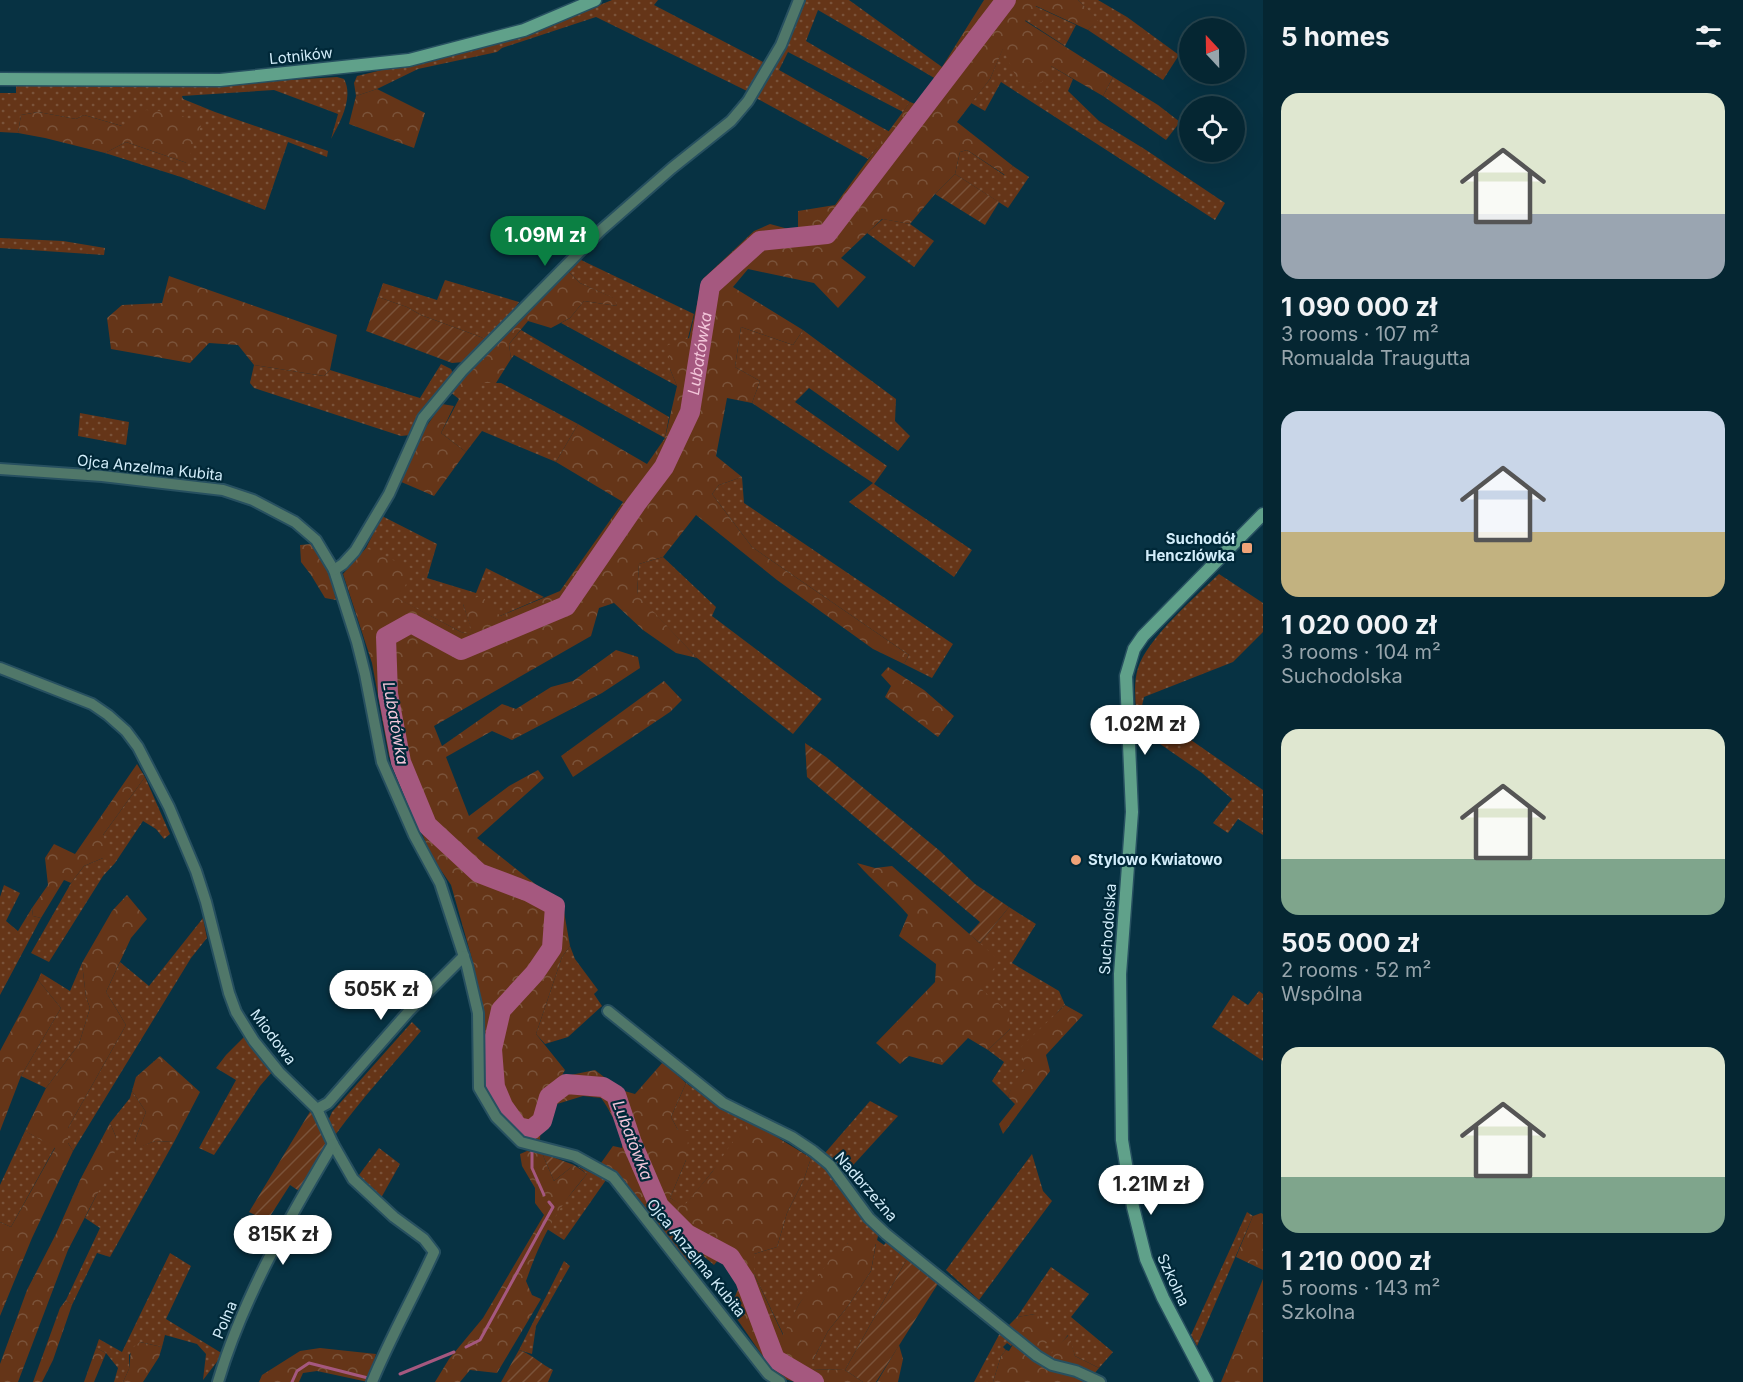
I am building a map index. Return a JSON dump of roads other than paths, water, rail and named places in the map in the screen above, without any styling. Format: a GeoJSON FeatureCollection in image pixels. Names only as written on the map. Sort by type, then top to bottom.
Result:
{"type":"FeatureCollection","features":[{"type":"Feature","properties":{"kind":"street","name":"Lotników"},"geometry":{"type":"LineString","coordinates":[[0,79],[220,80],[408,60],[524,30],[595,0]]}},
{"type":"Feature","properties":{"kind":"street"},"geometry":{"type":"LineString","coordinates":[[334,570],[343,564],[355,550],[388,494],[423,418],[462,371],[600,231],[672,168],[731,122],[748,101],[781,45],[799,0]]}},
{"type":"Feature","properties":{"kind":"street","name":"Ojca Anzelma Kubita"},"geometry":{"type":"LineString","coordinates":[[0,469],[223,490],[253,500],[295,522],[316,540],[334,570],[365,674],[382,762],[414,835],[440,883],[464,956],[478,1013],[479,1088],[496,1117],[521,1143],[575,1156],[613,1177],[768,1374],[780,1382]]}},
{"type":"Feature","properties":{"kind":"street","name":"Suchodolska"},"geometry":{"type":"LineString","coordinates":[[1119,1041],[1120,958],[1133,788],[1126,694],[1128,664],[1143,636],[1263,514]]}},
{"type":"Feature","properties":{"kind":"street","name":"Miodowa"},"geometry":{"type":"LineString","coordinates":[[0,668],[92,704],[126,731],[138,747],[169,807],[196,872],[236,1012],[254,1041],[279,1072],[317,1109],[333,1144],[354,1179],[394,1217],[424,1239],[434,1252],[410,1305],[383,1354],[372,1382]]}},
{"type":"Feature","properties":{"kind":"street"},"geometry":{"type":"LineString","coordinates":[[317,1109],[328,1103],[409,1011],[464,956]]}},
{"type":"Feature","properties":{"kind":"street","name":"Nadbrzeżna"},"geometry":{"type":"LineString","coordinates":[[608,1011],[723,1103],[792,1137],[813,1150],[830,1165],[869,1218],[886,1234],[1037,1356],[1052,1365],[1076,1371],[1100,1382]]}},
{"type":"Feature","properties":{"kind":"street","name":"Szkolna"},"geometry":{"type":"LineString","coordinates":[[1119,1041],[1122,1140],[1133,1207],[1144,1249],[1163,1298],[1207,1382]]}},
{"type":"Feature","properties":{"kind":"street","name":"Polna"},"geometry":{"type":"LineString","coordinates":[[218,1382],[237,1325],[298,1203],[333,1144]]}},
{"type":"Feature","properties":{"kind":"waterway","name":"Lubatówka"},"geometry":{"type":"LineString","coordinates":[[814,1382],[775,1359],[745,1280],[730,1257],[687,1234],[659,1206],[632,1143],[616,1095],[603,1087],[566,1084],[549,1097],[542,1121],[531,1130],[518,1127],[503,1106],[495,1087],[492,1049],[501,1010],[535,973],[552,948],[555,906],[529,892],[479,873],[427,825],[401,762],[388,694],[386,637],[411,623],[461,650],[566,606],[664,467],[690,412],[710,286],[760,241],[827,234],[1006,0]]}},
{"type":"Feature","properties":{"kind":"waterway","name":"Lubatówka"},"geometry":{"type":"LineString","coordinates":[[531,1130],[532,1137]]}},
{"type":"Feature","properties":{"kind":"waterway"},"geometry":{"type":"LineString","coordinates":[[532,1151],[532,1168],[544,1195]]}},
{"type":"Feature","properties":{"kind":"waterway"},"geometry":{"type":"LineString","coordinates":[[466,1347],[480,1340],[553,1207],[549,1202]]}},
{"type":"Feature","properties":{"kind":"waterway"},"geometry":{"type":"LineString","coordinates":[[400,1374],[454,1352]]}},
{"type":"Feature","properties":{"kind":"waterway"},"geometry":{"type":"LineString","coordinates":[[292,1382],[297,1371],[309,1363],[368,1378]]}},
{"type":"Feature","properties":{"kind":"place","name":"Suchodół Henczlówka"},"geometry":{"type":"Point","coordinates":[1247,548]}},
{"type":"Feature","properties":{"kind":"place","name":"Stylowo Kwiatowo"},"geometry":{"type":"Point","coordinates":[1076,860]}}]}
